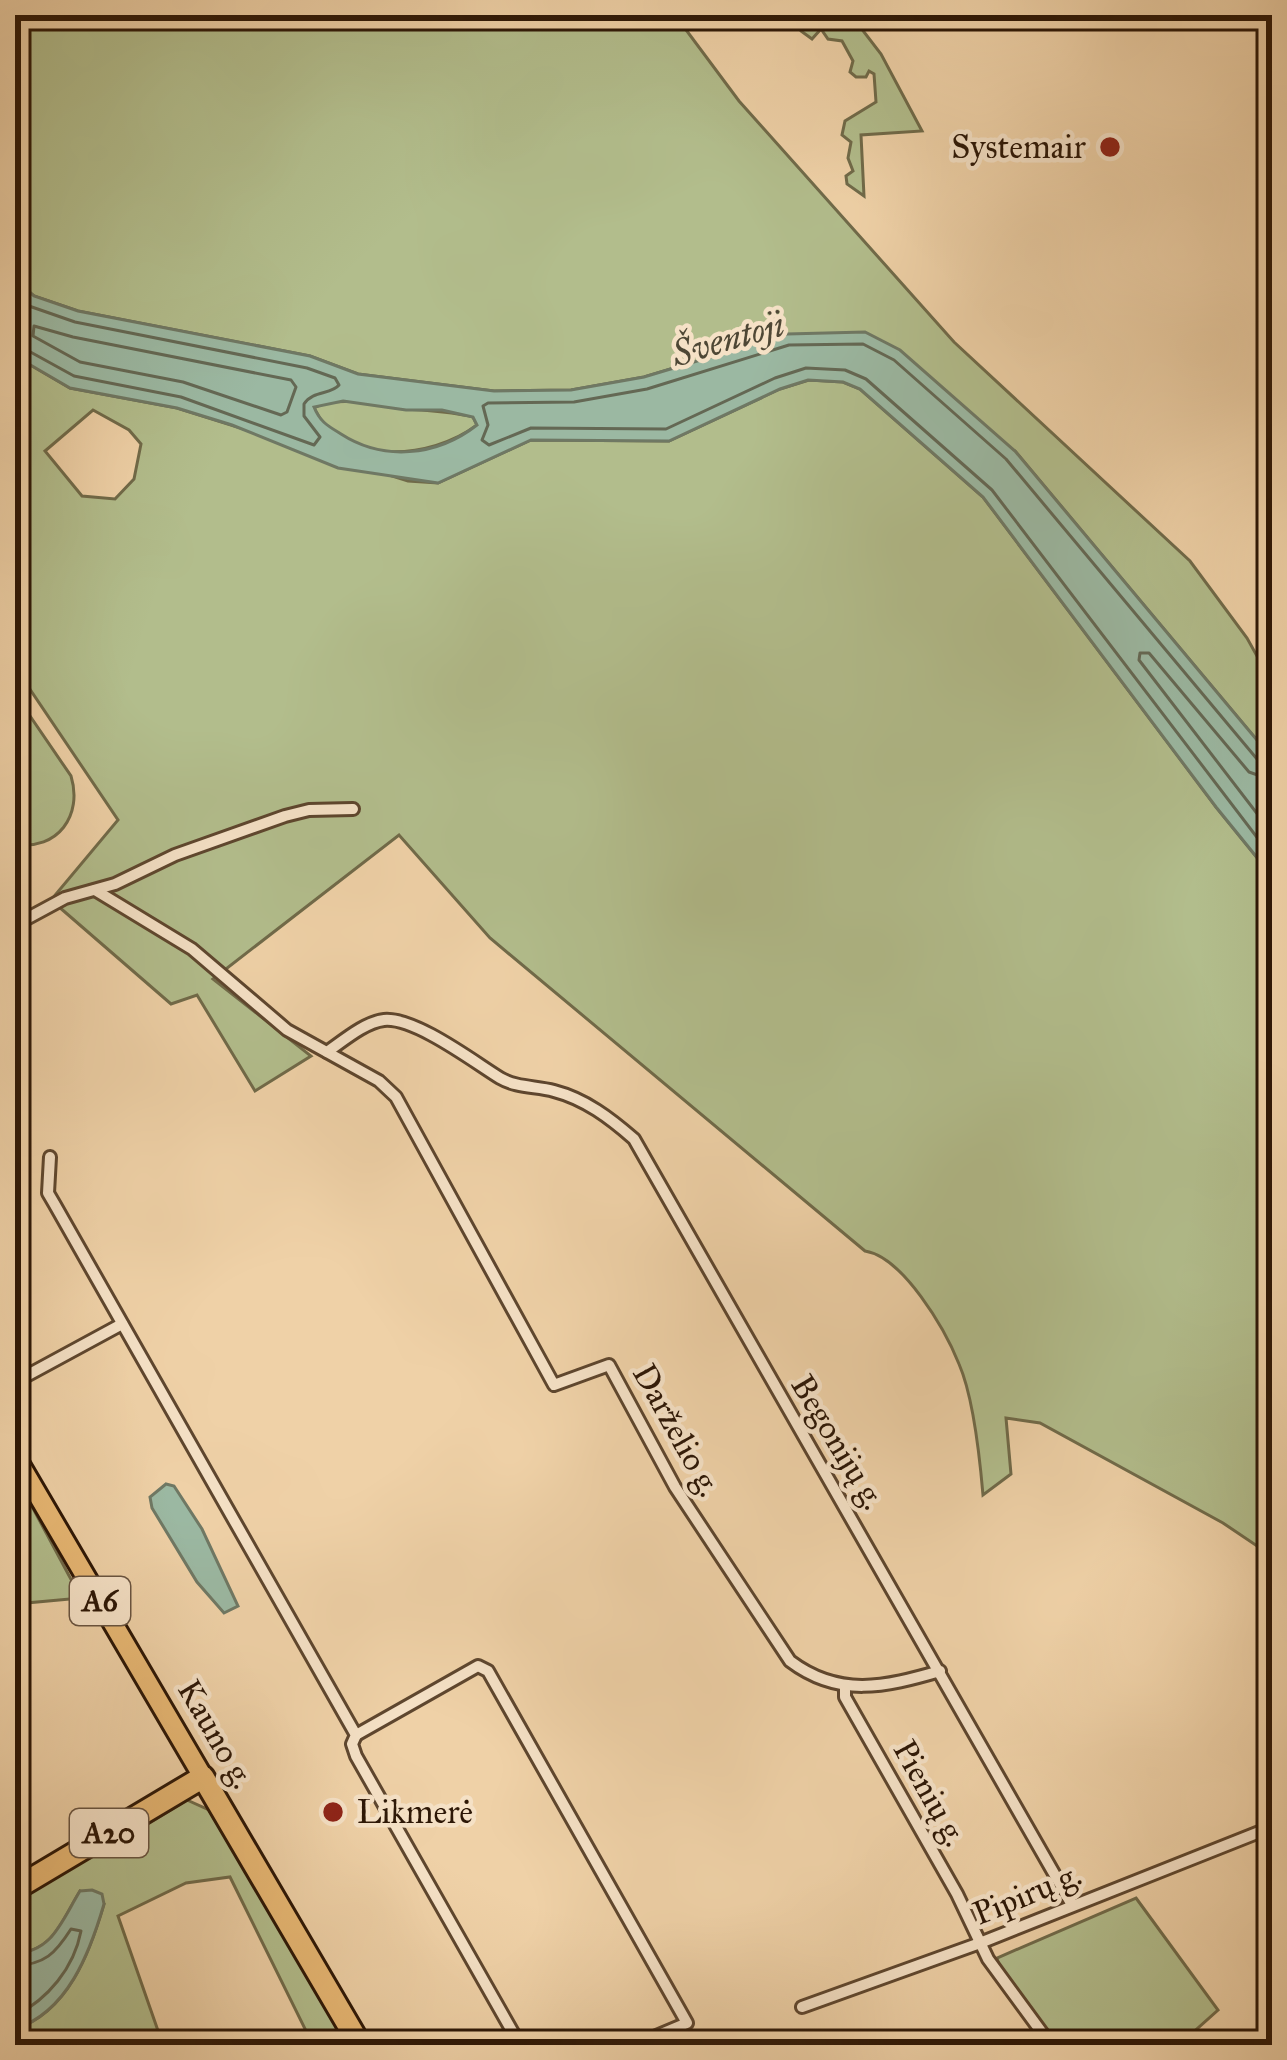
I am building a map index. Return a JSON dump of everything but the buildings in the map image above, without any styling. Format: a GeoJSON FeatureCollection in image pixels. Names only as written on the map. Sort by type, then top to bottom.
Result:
{"type":"FeatureCollection","features":[{"type":"Feature","properties":{"kind":"highway","name":"A20"},"geometry":{"type":"LineString","coordinates":[[15,1889],[203,1777]]}},
{"type":"Feature","properties":{"kind":"highway","name":"Kauno g."},"geometry":{"type":"LineString","coordinates":[[203,1777],[360,2045]]}},
{"type":"Feature","properties":{"kind":"main road","name":"Kauno g."},"geometry":{"type":"LineString","coordinates":[[15,1456],[203,1777]]}},
{"type":"Feature","properties":{"kind":"street"},"geometry":{"type":"LineString","coordinates":[[15,925],[65,898],[285,816],[353,809]]}},
{"type":"Feature","properties":{"kind":"street"},"geometry":{"type":"LineString","coordinates":[[95,890],[192,950],[287,1030],[327,1052]]}},
{"type":"Feature","properties":{"kind":"street","name":"Begonijų g."},"geometry":{"type":"LineString","coordinates":[[327,1052],[374,1022],[394,1020],[433,1036],[499,1077],[526,1088],[569,1095],[608,1116],[645,1153],[759,1362],[1072,1905]]}},
{"type":"Feature","properties":{"kind":"street","name":"Darželio g."},"geometry":{"type":"LineString","coordinates":[[327,1052],[379,1081],[404,1108],[554,1385],[610,1365],[675,1487],[790,1661],[818,1679],[845,1688]]}},
{"type":"Feature","properties":{"kind":"street"},"geometry":{"type":"LineString","coordinates":[[50,1157],[48,1193],[356,1735]]}},
{"type":"Feature","properties":{"kind":"street"},"geometry":{"type":"LineString","coordinates":[[15,1382],[122,1324]]}},
{"type":"Feature","properties":{"kind":"street"},"geometry":{"type":"LineString","coordinates":[[520,2045],[352,1744],[356,1735],[478,1666],[488,1672],[687,2023],[635,2045]]}},
{"type":"Feature","properties":{"kind":"street"},"geometry":{"type":"LineString","coordinates":[[845,1688],[902,1682],[940,1671]]}},
{"type":"Feature","properties":{"kind":"street","name":"Pienių g."},"geometry":{"type":"LineString","coordinates":[[845,1688],[845,1697],[980,1943],[1051,2045]]}},
{"type":"Feature","properties":{"kind":"street","name":"Pipirų g."},"geometry":{"type":"LineString","coordinates":[[802,2007],[980,1943],[1272,1827]]}},
{"type":"Feature","properties":{"kind":"shaded area"},"geometry":{"type":"Polygon","coordinates":[[[15,15],[675,15],[739,101],[954,342],[1190,561],[1247,638],[1272,683],[1272,758],[1015,451],[787,334],[644,377],[571,390],[494,391],[358,374],[310,356],[78,311],[34,296],[15,280],[15,15]]]}},
{"type":"Feature","properties":{"kind":"shaded area"},"geometry":{"type":"Polygon","coordinates":[[[801,15],[851,15],[881,54],[922,131],[861,135],[864,196],[847,184],[846,176],[853,171],[848,158],[851,142],[842,135],[845,121],[876,102],[874,74],[869,71],[866,77],[856,77],[850,72],[853,61],[842,41],[828,39],[821,29],[812,39],[801,31],[801,15]]]}},
{"type":"Feature","properties":{"kind":"shaded area"},"geometry":{"type":"Polygon","coordinates":[[[15,356],[70,388],[177,408],[408,481],[438,483],[531,440],[669,441],[809,380],[843,382],[860,389],[983,497],[1272,876],[1272,1556],[1223,1523],[1040,1423],[1006,1418],[1011,1474],[983,1495],[964,1377],[944,1332],[908,1280],[894,1266],[865,1251],[490,938],[399,835],[213,979],[311,1056],[255,1091],[197,995],[171,1004],[51,900],[118,820],[15,667],[15,356]],[[93,410],[45,451],[82,496],[115,499],[134,479],[141,444],[129,430],[93,410]]]}},
{"type":"Feature","properties":{"kind":"shaded area"},"geometry":{"type":"Polygon","coordinates":[[[363,401],[473,417],[477,425],[436,445],[389,452],[345,440],[327,427],[314,408],[327,402],[363,401]]]}},
{"type":"Feature","properties":{"kind":"shaded area"},"geometry":{"type":"Polygon","coordinates":[[[15,694],[71,776],[74,790],[64,827],[44,842],[30,845],[15,844],[15,694]]]}},
{"type":"Feature","properties":{"kind":"shaded area"},"geometry":{"type":"Polygon","coordinates":[[[15,1497],[28,1499],[81,1598],[15,1604],[15,1497]]]}},
{"type":"Feature","properties":{"kind":"shaded area"},"geometry":{"type":"Polygon","coordinates":[[[187,1800],[209,1810],[349,2045],[313,2045],[230,1877],[186,1883],[118,1916],[163,2045],[15,2045],[15,2029],[49,2009],[74,1978],[104,1904],[80,1891],[49,1940],[17,1954],[15,1898],[118,1835],[141,1828],[187,1800]]]}},
{"type":"Feature","properties":{"kind":"shaded area"},"geometry":{"type":"Polygon","coordinates":[[[1136,1898],[1218,2010],[1179,2045],[1056,2045],[1000,1970],[997,1958],[1136,1898]]]}},
{"type":"Feature","properties":{"kind":"water"},"geometry":{"type":"Polygon","coordinates":[[[15,280],[34,296],[78,311],[310,356],[358,374],[494,391],[571,390],[644,377],[787,334],[865,332],[900,350],[1015,451],[1272,758],[1272,876],[983,497],[860,389],[843,382],[808,380],[669,441],[531,440],[438,483],[338,468],[177,408],[70,388],[15,356],[15,280]],[[343,401],[314,407],[341,434],[392,451],[444,444],[477,425],[473,417],[442,410],[343,401]]]}},
{"type":"Feature","properties":{"kind":"water"},"geometry":{"type":"Polygon","coordinates":[[[166,1484],[174,1486],[202,1529],[238,1606],[224,1613],[197,1582],[152,1508],[150,1497],[166,1484]]]}},
{"type":"Feature","properties":{"kind":"water"},"geometry":{"type":"Polygon","coordinates":[[[80,1891],[102,1894],[104,1904],[74,1978],[49,2009],[15,2029],[15,1953],[28,1952],[47,1941],[80,1891]]]}},
{"type":"Feature","properties":{"kind":"place","name":"Systemair"},"geometry":{"type":"Point","coordinates":[1110,147]}},
{"type":"Feature","properties":{"kind":"place","name":"Likmerė"},"geometry":{"type":"Point","coordinates":[333,1812]}},
{"type":"Feature","properties":{"kind":"water label","name":"Šventoji"},"geometry":{"type":"Point","coordinates":[728,339]}}]}
